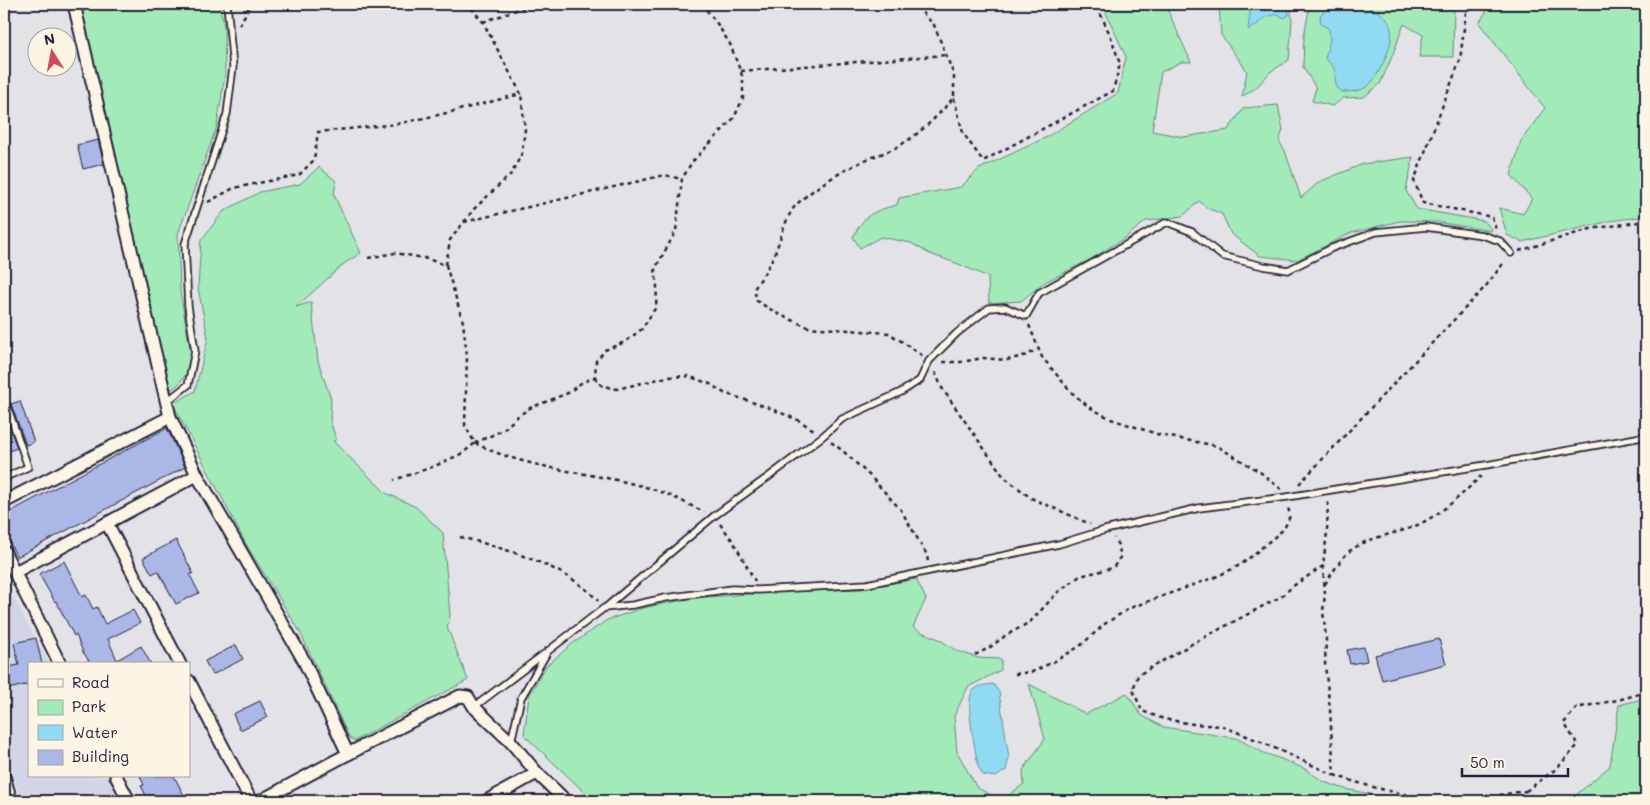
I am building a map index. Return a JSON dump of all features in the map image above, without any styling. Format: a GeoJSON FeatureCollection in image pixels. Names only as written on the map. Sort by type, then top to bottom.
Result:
{"type":"FeatureCollection","features":[{"type":"Feature","properties":{"kind":"street"},"geometry":{"type":"LineString","coordinates":[[74,4],[170,417],[197,475],[303,659],[348,754]]}},
{"type":"Feature","properties":{"kind":"street"},"geometry":{"type":"LineString","coordinates":[[4,502],[170,417]]}},
{"type":"Feature","properties":{"kind":"street"},"geometry":{"type":"LineString","coordinates":[[15,572],[197,475]]}},
{"type":"Feature","properties":{"kind":"street"},"geometry":{"type":"LineString","coordinates":[[107,523],[179,662]]}},
{"type":"Feature","properties":{"kind":"street"},"geometry":{"type":"LineString","coordinates":[[4,551],[59,662]]}},
{"type":"Feature","properties":{"kind":"street"},"geometry":{"type":"LineString","coordinates":[[190,683],[251,801]]}},
{"type":"Feature","properties":{"kind":"street"},"geometry":{"type":"LineString","coordinates":[[260,801],[460,696],[468,697],[474,708],[511,742],[566,801]]}},
{"type":"Feature","properties":{"kind":"street"},"geometry":{"type":"LineString","coordinates":[[486,801],[538,773]]}},
{"type":"Feature","properties":{"kind":"street"},"geometry":{"type":"LineString","coordinates":[[4,776],[11,801]]}},
{"type":"Feature","properties":{"kind":"street"},"geometry":{"type":"LineString","coordinates":[[117,778],[128,801]]}},
{"type":"Feature","properties":{"kind":"lane"},"geometry":{"type":"LineString","coordinates":[[166,402],[188,385],[195,351],[188,306],[184,244],[228,114],[233,67],[227,4]]}},
{"type":"Feature","properties":{"kind":"lane"},"geometry":{"type":"LineString","coordinates":[[474,708],[604,608],[714,516],[823,436],[842,419],[901,392],[920,380],[929,361],[958,333],[989,308],[1005,307],[1026,316],[1039,293],[1167,222],[1192,232],[1222,256],[1288,270],[1332,248],[1376,232],[1426,227],[1482,235],[1500,241],[1511,253]]}},
{"type":"Feature","properties":{"kind":"lane"},"geometry":{"type":"LineString","coordinates":[[4,397],[28,467],[4,478]]}},
{"type":"Feature","properties":{"kind":"lane"},"geometry":{"type":"LineString","coordinates":[[604,608],[732,589],[758,590],[867,584],[1058,544],[1105,530],[1198,508],[1287,497],[1492,464],[1642,437]]}},
{"type":"Feature","properties":{"kind":"lane"},"geometry":{"type":"LineString","coordinates":[[511,742],[521,698],[548,651]]}},
{"type":"Feature","properties":{"kind":"path"},"geometry":{"type":"LineString","coordinates":[[231,38],[248,10],[249,4]]}},
{"type":"Feature","properties":{"kind":"path"},"geometry":{"type":"LineString","coordinates":[[468,4],[483,22],[521,94],[525,129],[522,153],[512,173],[474,209],[450,240],[446,265],[463,322],[467,356],[465,426],[475,442],[493,452],[527,462],[653,489],[714,516],[733,541],[753,575],[758,590]]}},
{"type":"Feature","properties":{"kind":"path"},"geometry":{"type":"LineString","coordinates":[[483,22],[532,4]]}},
{"type":"Feature","properties":{"kind":"path"},"geometry":{"type":"LineString","coordinates":[[702,4],[730,44],[743,78],[743,98],[734,118],[692,162],[682,179],[676,231],[655,269],[657,286],[656,307],[642,329],[625,342],[604,350],[596,361],[595,377],[601,385],[616,388],[667,377],[688,376],[710,384],[724,393],[767,407],[798,420],[844,451],[901,510],[927,555],[930,571]]}},
{"type":"Feature","properties":{"kind":"path"},"geometry":{"type":"LineString","coordinates":[[909,4],[919,9],[934,25],[954,75],[954,97],[963,133],[983,161],[1113,91],[1120,64],[1111,37],[1096,4]]}},
{"type":"Feature","properties":{"kind":"path"},"geometry":{"type":"LineString","coordinates":[[1467,4],[1460,60],[1414,181],[1423,203],[1492,217],[1500,241]]}},
{"type":"Feature","properties":{"kind":"path"},"geometry":{"type":"LineString","coordinates":[[741,71],[946,55]]}},
{"type":"Feature","properties":{"kind":"path"},"geometry":{"type":"LineString","coordinates":[[196,208],[234,188],[299,175],[314,160],[318,132],[397,124],[521,94]]}},
{"type":"Feature","properties":{"kind":"path"},"geometry":{"type":"LineString","coordinates":[[954,97],[933,121],[916,135],[895,148],[838,174],[815,189],[795,206],[783,230],[775,253],[754,289],[757,301],[778,314],[808,327],[889,333],[929,361],[942,388],[1004,478],[1030,498],[1105,530],[1113,536],[1121,556],[1113,568],[1080,576],[1058,592],[1030,622],[975,655]]}},
{"type":"Feature","properties":{"kind":"path"},"geometry":{"type":"LineString","coordinates":[[464,222],[665,175],[682,179]]}},
{"type":"Feature","properties":{"kind":"path"},"geometry":{"type":"LineString","coordinates":[[1287,497],[1486,286],[1511,253],[1590,229],[1646,221]]}},
{"type":"Feature","properties":{"kind":"path"},"geometry":{"type":"LineString","coordinates":[[368,258],[395,253],[424,258],[446,265]]}},
{"type":"Feature","properties":{"kind":"path"},"geometry":{"type":"LineString","coordinates":[[1015,674],[1032,672],[1057,660],[1080,646],[1106,623],[1130,608],[1218,576],[1242,564],[1284,529],[1290,516],[1287,497],[1279,486],[1217,446],[1160,435],[1112,419],[1089,407],[1071,392],[1038,349],[1026,316]]}},
{"type":"Feature","properties":{"kind":"path"},"geometry":{"type":"LineString","coordinates":[[929,361],[961,362],[983,358],[1007,360],[1027,355],[1038,349]]}},
{"type":"Feature","properties":{"kind":"path"},"geometry":{"type":"LineString","coordinates":[[394,480],[434,466],[463,453],[475,442],[503,430],[530,408],[568,393],[581,383],[595,377]]}},
{"type":"Feature","properties":{"kind":"path"},"geometry":{"type":"LineString","coordinates":[[1324,585],[1350,550],[1379,535],[1412,527],[1440,511],[1462,494],[1492,464]]}},
{"type":"Feature","properties":{"kind":"path"},"geometry":{"type":"LineString","coordinates":[[1329,489],[1323,566],[1323,612],[1326,639],[1325,665],[1334,775]]}},
{"type":"Feature","properties":{"kind":"path"},"geometry":{"type":"LineString","coordinates":[[460,537],[498,547],[531,559],[567,576],[594,596],[604,608]]}},
{"type":"Feature","properties":{"kind":"path"},"geometry":{"type":"LineString","coordinates":[[1323,566],[1280,597],[1138,674],[1134,690],[1142,711],[1164,719],[1222,726],[1334,775],[1373,788],[1415,796],[1469,799],[1526,791],[1556,769],[1578,745],[1564,723],[1576,708],[1618,700],[1646,692]]}},
{"type":"Feature","properties":{"kind":"path"},"geometry":{"type":"LineString","coordinates":[[1526,791],[1534,801]]}},
{"type":"Feature","properties":{"kind":"shaded area"},"geometry":{"type":"Polygon","coordinates":[[[4,579],[48,662],[28,662],[28,778],[109,778],[121,801],[21,801],[4,742],[4,579]]]}},
{"type":"Feature","properties":{"kind":"green space"},"geometry":{"type":"Polygon","coordinates":[[[80,4],[219,4],[224,26],[225,74],[217,126],[178,234],[180,291],[191,355],[186,374],[178,385],[172,389],[167,386],[80,4]]]}},
{"type":"Feature","properties":{"kind":"green space"},"geometry":{"type":"Polygon","coordinates":[[[1102,4],[1165,4],[1191,62],[1181,62],[1161,72],[1152,131],[1184,137],[1228,130],[1244,108],[1278,105],[1283,130],[1279,141],[1285,151],[1301,198],[1319,182],[1363,164],[1413,157],[1406,191],[1417,209],[1485,221],[1492,231],[1436,222],[1400,221],[1351,233],[1297,260],[1260,256],[1231,234],[1222,214],[1207,208],[1199,201],[1183,216],[1146,221],[1125,238],[1089,260],[1043,283],[1021,301],[989,303],[988,277],[930,254],[911,243],[881,237],[860,248],[853,237],[862,223],[876,212],[897,205],[899,198],[961,187],[979,169],[1045,138],[1118,93],[1126,57],[1102,4]]]}},
{"type":"Feature","properties":{"kind":"green space"},"geometry":{"type":"Polygon","coordinates":[[[1219,4],[1290,4],[1292,20],[1289,60],[1270,72],[1257,87],[1242,97],[1247,71],[1221,35],[1219,4]]]}},
{"type":"Feature","properties":{"kind":"green space"},"geometry":{"type":"Polygon","coordinates":[[[1310,4],[1454,4],[1453,57],[1419,57],[1423,35],[1404,24],[1380,84],[1364,97],[1343,98],[1333,106],[1312,101],[1316,88],[1303,67],[1304,36],[1310,4]]]}},
{"type":"Feature","properties":{"kind":"green space"},"geometry":{"type":"Polygon","coordinates":[[[1491,4],[1646,4],[1646,216],[1610,221],[1522,242],[1507,235],[1499,208],[1523,214],[1532,199],[1511,175],[1521,141],[1545,108],[1479,23],[1491,4]]]}},
{"type":"Feature","properties":{"kind":"green space"},"geometry":{"type":"Polygon","coordinates":[[[319,167],[336,181],[334,195],[361,253],[345,263],[296,307],[311,302],[318,361],[331,399],[330,420],[336,440],[333,441],[386,493],[416,507],[443,533],[450,615],[447,627],[468,680],[354,741],[349,737],[300,632],[247,546],[173,404],[195,391],[208,338],[198,288],[201,240],[224,211],[260,192],[300,184],[319,167]]]}},
{"type":"Feature","properties":{"kind":"green space"},"geometry":{"type":"Polygon","coordinates":[[[916,579],[926,599],[913,627],[939,639],[955,650],[978,658],[1001,659],[1001,670],[968,687],[954,716],[957,752],[977,788],[1002,800],[1024,784],[1023,770],[1045,739],[1029,684],[1086,714],[1127,693],[1141,715],[1163,727],[1236,738],[1264,753],[1305,769],[1324,782],[1345,789],[1397,799],[1398,801],[594,801],[524,735],[529,696],[546,666],[572,644],[607,620],[643,608],[693,598],[862,589],[916,579]]]}},
{"type":"Feature","properties":{"kind":"green space"},"geometry":{"type":"Polygon","coordinates":[[[1646,698],[1646,801],[1569,801],[1610,766],[1619,705],[1646,698]]]}},
{"type":"Feature","properties":{"kind":"water"},"geometry":{"type":"Polygon","coordinates":[[[1351,3],[1363,5],[1382,14],[1390,26],[1391,42],[1383,64],[1373,81],[1362,89],[1342,92],[1336,86],[1334,68],[1325,59],[1330,39],[1329,29],[1321,24],[1320,16],[1329,4],[1351,3]]]}},
{"type":"Feature","properties":{"kind":"water"},"geometry":{"type":"Polygon","coordinates":[[[1251,4],[1287,4],[1289,15],[1284,18],[1278,14],[1265,17],[1248,30],[1251,4]]]}},
{"type":"Feature","properties":{"kind":"water"},"geometry":{"type":"Polygon","coordinates":[[[993,684],[999,692],[1009,758],[1006,770],[996,777],[983,775],[978,766],[970,707],[970,698],[976,688],[993,684]]]}},
{"type":"Feature","properties":{"kind":"building"},"geometry":{"type":"Polygon","coordinates":[[[98,140],[104,164],[83,169],[77,145],[98,140]]]}},
{"type":"Feature","properties":{"kind":"building"},"geometry":{"type":"Polygon","coordinates":[[[20,401],[34,442],[26,445],[11,404],[20,401]]]}},
{"type":"Feature","properties":{"kind":"building"},"geometry":{"type":"Polygon","coordinates":[[[4,411],[17,448],[4,453],[4,411]]]}},
{"type":"Feature","properties":{"kind":"building"},"geometry":{"type":"Polygon","coordinates":[[[167,428],[185,467],[17,557],[4,532],[4,515],[167,428]]]}},
{"type":"Feature","properties":{"kind":"building"},"geometry":{"type":"Polygon","coordinates":[[[176,540],[193,573],[190,575],[199,593],[176,604],[158,571],[152,574],[143,558],[176,540]]]}},
{"type":"Feature","properties":{"kind":"building"},"geometry":{"type":"Polygon","coordinates":[[[64,561],[82,597],[86,595],[93,609],[97,607],[105,624],[133,610],[140,623],[108,639],[117,660],[141,646],[150,662],[90,662],[76,635],[74,636],[56,601],[39,574],[64,561]]]}},
{"type":"Feature","properties":{"kind":"building"},"geometry":{"type":"Polygon","coordinates":[[[36,638],[42,662],[28,662],[28,686],[4,690],[4,668],[19,665],[14,643],[36,638]]]}},
{"type":"Feature","properties":{"kind":"building"},"geometry":{"type":"Polygon","coordinates":[[[1439,639],[1446,664],[1382,680],[1375,655],[1439,639]]]}},
{"type":"Feature","properties":{"kind":"building"},"geometry":{"type":"Polygon","coordinates":[[[236,645],[243,659],[212,675],[205,661],[236,645]]]}},
{"type":"Feature","properties":{"kind":"building"},"geometry":{"type":"Polygon","coordinates":[[[1364,647],[1367,661],[1350,664],[1347,650],[1364,647]]]}},
{"type":"Feature","properties":{"kind":"building"},"geometry":{"type":"Polygon","coordinates":[[[260,701],[268,717],[240,730],[233,714],[260,701]]]}},
{"type":"Feature","properties":{"kind":"building"},"geometry":{"type":"Polygon","coordinates":[[[141,778],[175,778],[187,801],[149,801],[141,786],[144,785],[141,778]]]}}]}
